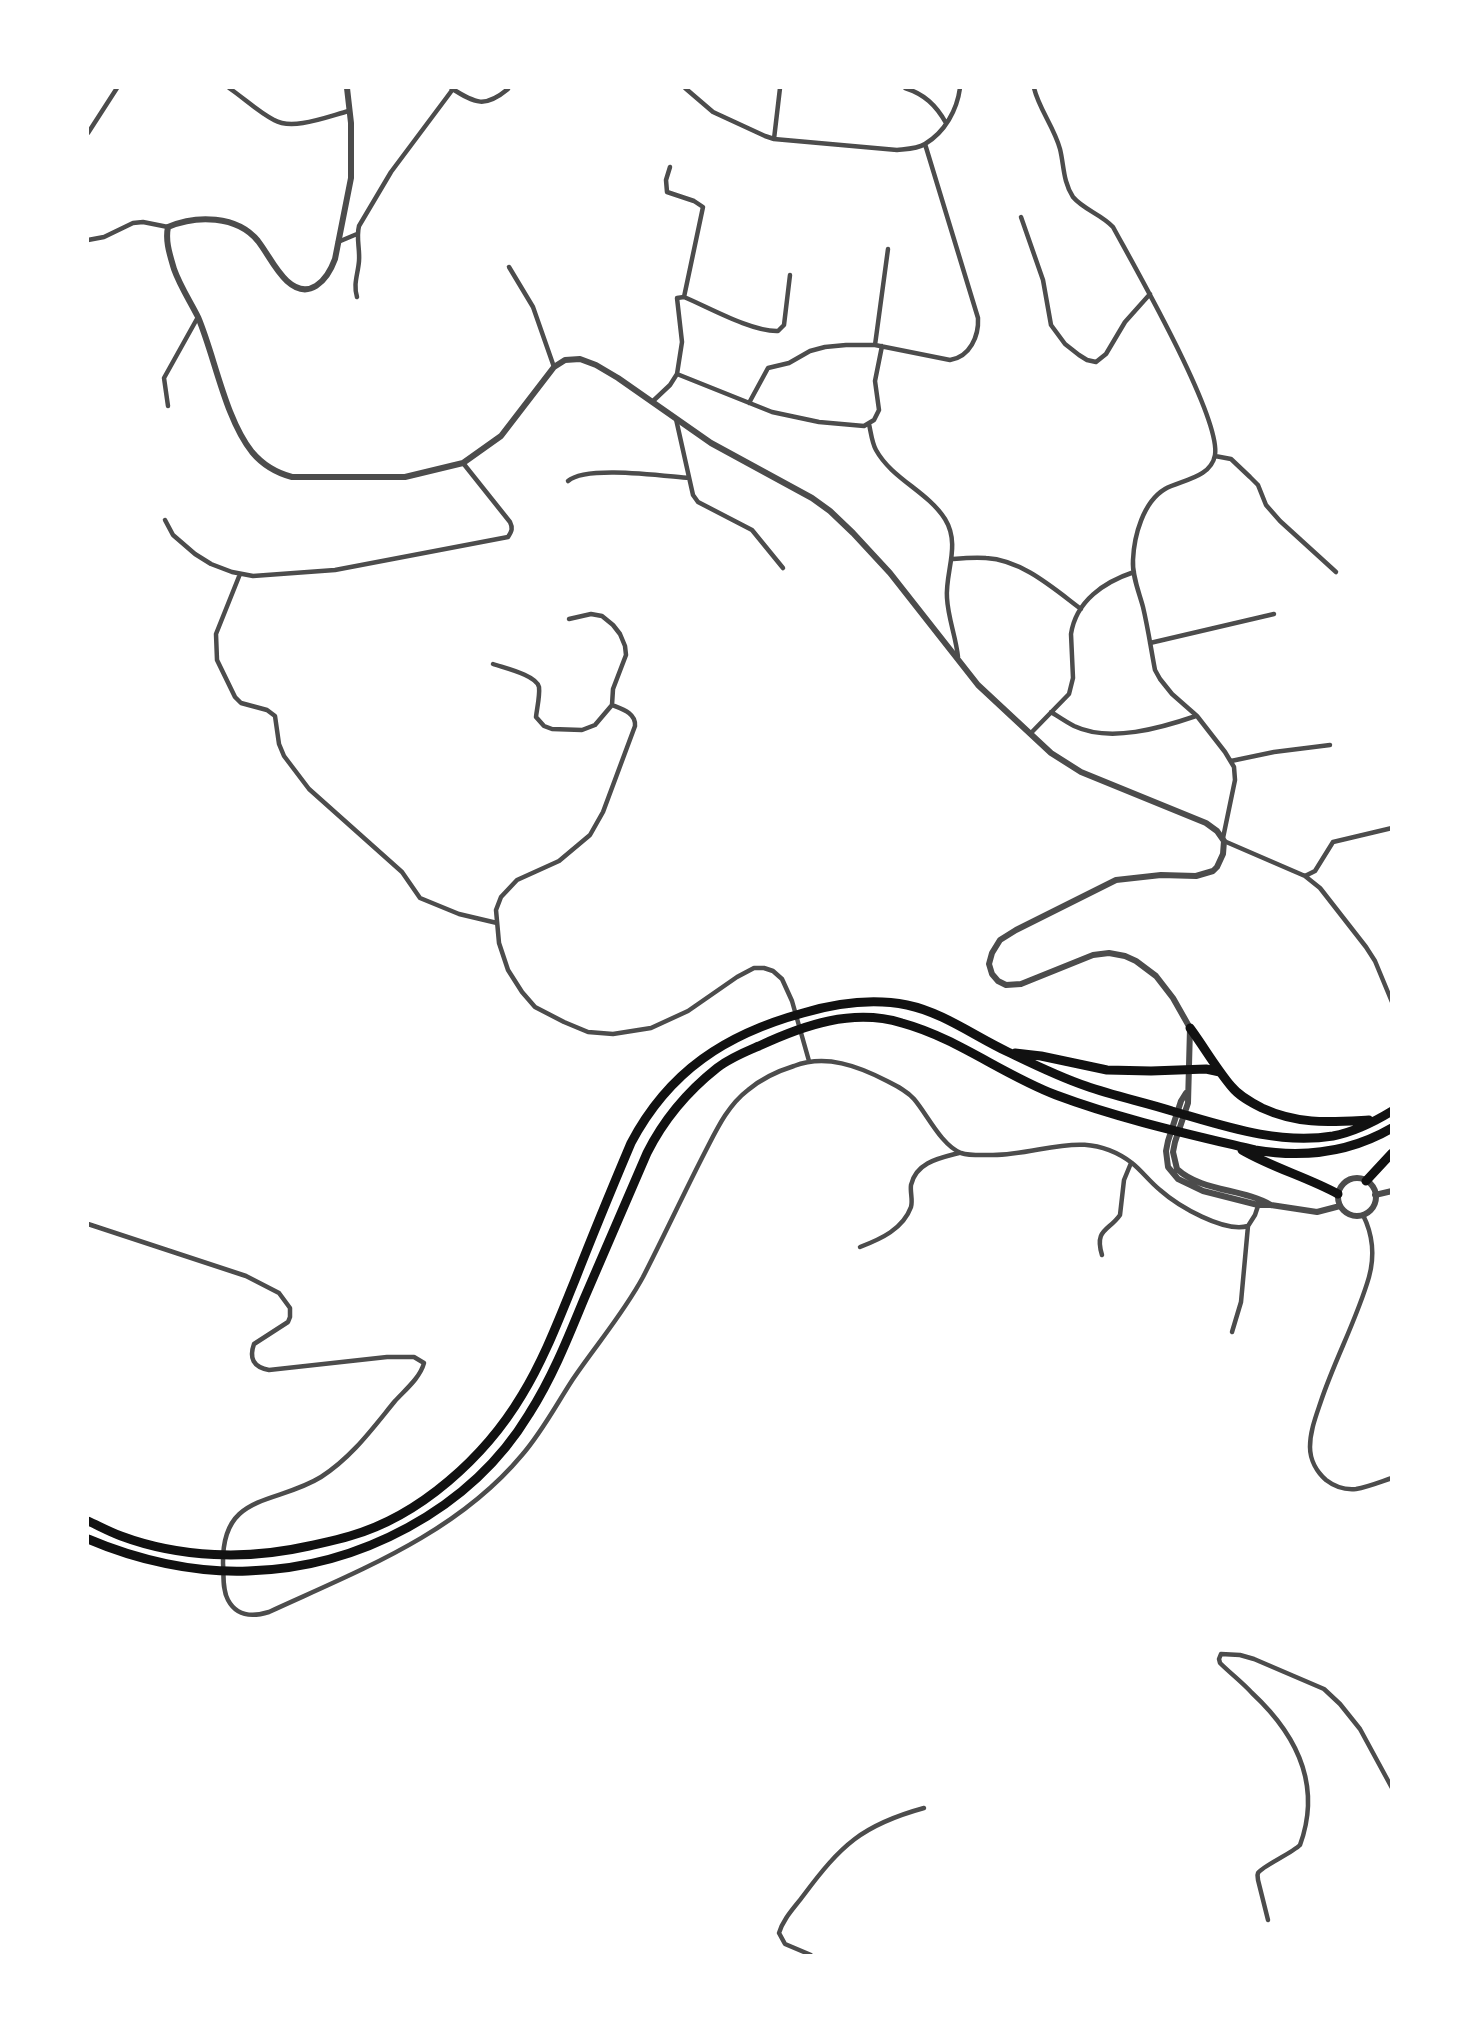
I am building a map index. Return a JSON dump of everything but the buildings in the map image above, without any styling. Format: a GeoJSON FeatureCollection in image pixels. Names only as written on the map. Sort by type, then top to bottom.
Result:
{"type":"FeatureCollection","features":[{"type":"Feature","properties":{"kind":"highway"},"geometry":{"type":"LineString","coordinates":[[88,1521],[120,1536],[154,1546],[204,1553],[249,1555],[282,1552],[351,1536],[392,1519],[428,1497],[474,1458],[504,1423],[523,1394],[551,1340],[626,1155],[643,1120],[674,1083],[708,1054],[732,1039],[773,1021],[820,1008],[859,1002],[910,1005],[1086,1087],[1259,1134],[1303,1138],[1334,1136],[1378,1119],[1391,1111]]}},
{"type":"Feature","properties":{"kind":"highway"},"geometry":{"type":"LineString","coordinates":[[88,1539],[149,1560],[205,1569],[247,1571],[290,1567],[370,1545],[409,1528],[442,1506],[475,1479],[501,1452],[528,1416],[556,1365],[647,1153],[668,1117],[719,1066],[781,1035],[822,1021],[876,1018],[900,1022],[925,1030],[1017,1078],[1093,1108],[1277,1154],[1343,1150],[1391,1128]]}},
{"type":"Feature","properties":{"kind":"highway"},"geometry":{"type":"LineString","coordinates":[[1190,1028],[1242,1097],[1278,1115],[1321,1123],[1378,1119]]}},
{"type":"Feature","properties":{"kind":"highway"},"geometry":{"type":"LineString","coordinates":[[1007,1052],[1107,1070],[1212,1069],[1221,1072]]}},
{"type":"Feature","properties":{"kind":"highway"},"geometry":{"type":"LineString","coordinates":[[1231,1144],[1258,1160],[1323,1185],[1338,1194]]}},
{"type":"Feature","properties":{"kind":"highway"},"geometry":{"type":"LineString","coordinates":[[1366,1181],[1391,1153]]}},
{"type":"Feature","properties":{"kind":"street"},"geometry":{"type":"LineString","coordinates":[[88,133],[117,88]]}},
{"type":"Feature","properties":{"kind":"street"},"geometry":{"type":"LineString","coordinates":[[229,88],[274,120],[288,124],[299,124],[349,111]]}},
{"type":"Feature","properties":{"kind":"street"},"geometry":{"type":"LineString","coordinates":[[88,240],[104,237],[133,223],[144,222],[167,227],[184,220],[204,218],[222,221],[239,227],[256,238],[287,281],[298,288],[307,289],[321,284],[331,271],[351,178],[347,88]]}},
{"type":"Feature","properties":{"kind":"street"},"geometry":{"type":"LineString","coordinates":[[357,297],[355,286],[359,260],[359,226],[391,172],[452,88],[469,99],[481,102],[491,102],[509,89]]}},
{"type":"Feature","properties":{"kind":"street"},"geometry":{"type":"LineString","coordinates":[[685,88],[713,112],[755,133],[774,139],[897,150],[925,144],[946,123],[957,104],[960,88]]}},
{"type":"Feature","properties":{"kind":"street"},"geometry":{"type":"LineString","coordinates":[[774,139],[780,88]]}},
{"type":"Feature","properties":{"kind":"street"},"geometry":{"type":"LineString","coordinates":[[905,88],[916,91],[935,105],[946,123]]}},
{"type":"Feature","properties":{"kind":"street"},"geometry":{"type":"LineString","coordinates":[[1034,88],[1060,149],[1066,182],[1072,194],[1086,209],[1104,218],[1113,227],[1150,294],[1210,421],[1215,456],[1203,472],[1164,490],[1153,499],[1142,518],[1132,561],[1155,670],[1160,679],[1197,716],[1231,761],[1235,780],[1221,861],[1208,874],[1116,880],[1000,940],[989,964],[992,974],[1006,985],[1021,984],[1093,955],[1109,953],[1125,956],[1147,968],[1164,985],[1190,1028],[1187,1091],[1166,1157],[1171,1173],[1203,1191],[1271,1205],[1317,1212],[1340,1206]]}},
{"type":"Feature","properties":{"kind":"street"},"geometry":{"type":"LineString","coordinates":[[749,404],[765,370],[825,347],[875,345],[940,359],[956,359],[968,352],[978,326],[975,309],[925,144]]}},
{"type":"Feature","properties":{"kind":"street"},"geometry":{"type":"LineString","coordinates":[[670,167],[665,187],[667,192],[703,207],[684,297]]}},
{"type":"Feature","properties":{"kind":"street"},"geometry":{"type":"LineString","coordinates":[[1021,217],[1043,280],[1051,325],[1065,344],[1083,358],[1096,362],[1102,358],[1125,322],[1150,294]]}},
{"type":"Feature","properties":{"kind":"street"},"geometry":{"type":"LineString","coordinates":[[167,227],[166,235],[175,272],[198,317],[236,424],[252,452],[280,474],[292,477],[405,477],[464,463],[501,436],[554,367],[565,360],[580,359],[596,365],[710,443],[778,478],[830,511],[890,573],[978,685],[1051,753],[1070,766],[1108,784],[1206,823],[1223,839],[1305,876],[1320,888],[1375,961],[1391,1002]]}},
{"type":"Feature","properties":{"kind":"street"},"geometry":{"type":"LineString","coordinates":[[338,242],[357,234]]}},
{"type":"Feature","properties":{"kind":"street"},"geometry":{"type":"LineString","coordinates":[[875,345],[888,249]]}},
{"type":"Feature","properties":{"kind":"street"},"geometry":{"type":"LineString","coordinates":[[509,267],[533,307],[554,367]]}},
{"type":"Feature","properties":{"kind":"street"},"geometry":{"type":"LineString","coordinates":[[652,402],[670,385],[677,374],[682,342],[677,298],[684,297],[748,324],[778,331],[784,325],[790,275]]}},
{"type":"Feature","properties":{"kind":"street"},"geometry":{"type":"LineString","coordinates":[[168,407],[164,378],[198,317]]}},
{"type":"Feature","properties":{"kind":"street"},"geometry":{"type":"LineString","coordinates":[[677,374],[749,404],[796,419],[856,426],[869,424],[878,410],[875,380],[882,346]]}},
{"type":"Feature","properties":{"kind":"street"},"geometry":{"type":"LineString","coordinates":[[676,419],[693,495],[698,502],[752,530],[783,568]]}},
{"type":"Feature","properties":{"kind":"street"},"geometry":{"type":"LineString","coordinates":[[869,424],[874,447],[884,462],[912,485],[946,520],[953,559],[947,602],[958,661]]}},
{"type":"Feature","properties":{"kind":"street"},"geometry":{"type":"LineString","coordinates":[[1215,456],[1231,459],[1250,477],[1258,485],[1266,505],[1280,521],[1336,572]]}},
{"type":"Feature","properties":{"kind":"street"},"geometry":{"type":"LineString","coordinates":[[165,520],[173,535],[195,554],[211,564],[253,576],[335,570],[508,537],[512,532],[510,522],[464,463]]}},
{"type":"Feature","properties":{"kind":"street"},"geometry":{"type":"LineString","coordinates":[[568,481],[577,475],[630,473],[689,478]]}},
{"type":"Feature","properties":{"kind":"street"},"geometry":{"type":"LineString","coordinates":[[953,559],[987,558],[1015,565],[1053,587],[1081,609]]}},
{"type":"Feature","properties":{"kind":"street"},"geometry":{"type":"LineString","coordinates":[[1030,734],[1064,700],[1072,686],[1071,634],[1088,597],[1122,576],[1134,572]]}},
{"type":"Feature","properties":{"kind":"street"},"geometry":{"type":"LineString","coordinates":[[240,574],[216,635],[217,660],[234,697],[241,703],[267,710],[275,716],[279,744],[284,756],[309,789],[402,872],[420,898],[459,914],[497,923]]}},
{"type":"Feature","properties":{"kind":"street"},"geometry":{"type":"LineString","coordinates":[[493,664],[527,676],[538,684],[537,717],[544,726],[570,731],[589,728],[612,705],[613,689],[626,655],[625,646],[620,634],[602,616],[591,614],[569,619]]}},
{"type":"Feature","properties":{"kind":"street"},"geometry":{"type":"LineString","coordinates":[[1150,643],[1274,614]]}},
{"type":"Feature","properties":{"kind":"street"},"geometry":{"type":"LineString","coordinates":[[612,705],[632,716],[635,726],[603,812],[590,835],[559,861],[517,880],[501,897],[496,910],[497,923],[499,943],[508,970],[535,1007],[588,1032],[613,1034],[651,1028],[688,1011],[737,977],[754,968],[764,968],[773,971],[782,979],[792,1001],[809,1061]]}},
{"type":"Feature","properties":{"kind":"street"},"geometry":{"type":"LineString","coordinates":[[1051,712],[1077,727],[1119,734],[1169,725],[1197,716]]}},
{"type":"Feature","properties":{"kind":"street"},"geometry":{"type":"LineString","coordinates":[[1231,761],[1261,754],[1330,745]]}},
{"type":"Feature","properties":{"kind":"street"},"geometry":{"type":"LineString","coordinates":[[1305,876],[1315,871],[1333,842],[1391,828]]}},
{"type":"Feature","properties":{"kind":"street"},"geometry":{"type":"LineString","coordinates":[[88,1224],[246,1276],[279,1293],[289,1308],[290,1317],[285,1325],[254,1344],[251,1352],[253,1362],[259,1368],[269,1370],[387,1357],[414,1357],[424,1363],[354,1452],[318,1479],[246,1508],[230,1525],[223,1548],[224,1586],[228,1600],[236,1611],[256,1616],[395,1553],[437,1530],[462,1512],[524,1454],[575,1377],[618,1319],[643,1277],[726,1113],[746,1090],[765,1078],[809,1061],[849,1064],[913,1097],[941,1137],[960,1153]]}},
{"type":"Feature","properties":{"kind":"street"},"geometry":{"type":"LineString","coordinates":[[860,1247],[881,1240],[902,1222],[912,1205],[911,1185],[917,1171],[932,1159],[960,1153],[981,1156],[1012,1155],[1070,1144],[1102,1148],[1131,1163],[1159,1190],[1192,1211],[1229,1226],[1248,1226]]}},
{"type":"Feature","properties":{"kind":"street"},"geometry":{"type":"LineString","coordinates":[[1102,1255],[1100,1237],[1105,1228],[1120,1215],[1124,1180],[1131,1163]]}},
{"type":"Feature","properties":{"kind":"street"},"geometry":{"type":"LineString","coordinates":[[1349,1180],[1366,1181],[1375,1195],[1374,1205],[1363,1215],[1352,1215],[1340,1206],[1340,1188],[1349,1180]]}},
{"type":"Feature","properties":{"kind":"street"},"geometry":{"type":"LineString","coordinates":[[1375,1195],[1391,1191]]}},
{"type":"Feature","properties":{"kind":"street"},"geometry":{"type":"LineString","coordinates":[[1232,1332],[1241,1301],[1248,1226],[1259,1202]]}},
{"type":"Feature","properties":{"kind":"street"},"geometry":{"type":"LineString","coordinates":[[1363,1215],[1372,1235],[1370,1275],[1329,1378],[1312,1431],[1310,1448],[1320,1474],[1342,1488],[1354,1489],[1391,1478]]}},
{"type":"Feature","properties":{"kind":"street"},"geometry":{"type":"LineString","coordinates":[[1268,1920],[1258,1874],[1300,1845],[1307,1814],[1308,1785],[1304,1767],[1289,1737],[1253,1693],[1220,1663],[1221,1654],[1254,1659],[1324,1689],[1360,1729],[1391,1788]]}},
{"type":"Feature","properties":{"kind":"street"},"geometry":{"type":"LineString","coordinates":[[811,1955],[785,1944],[779,1933],[783,1922],[818,1875],[836,1854],[871,1826],[924,1808]]}}]}
